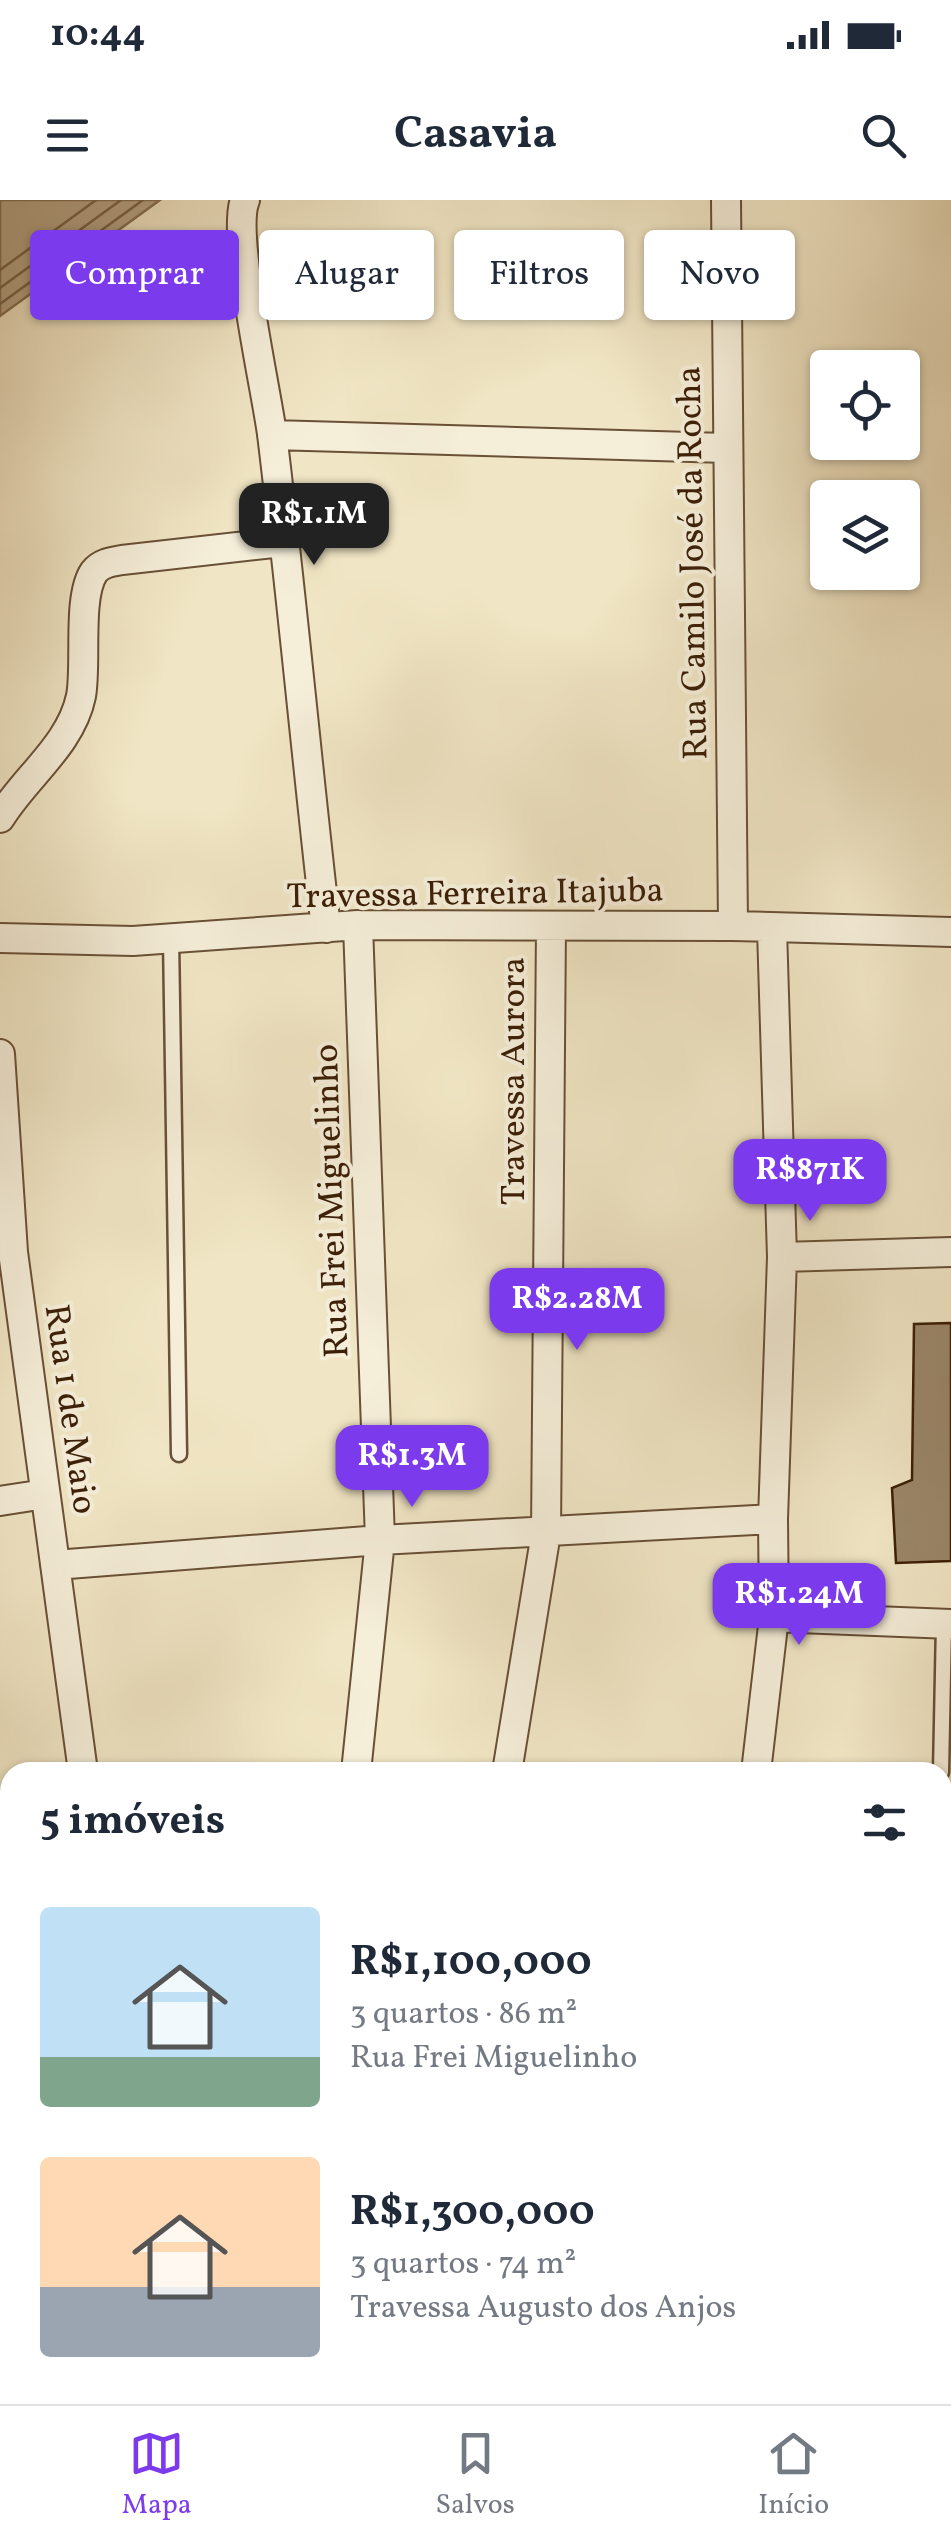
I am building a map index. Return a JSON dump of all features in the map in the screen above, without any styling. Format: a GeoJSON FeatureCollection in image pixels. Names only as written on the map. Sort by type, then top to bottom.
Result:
{"type":"FeatureCollection","features":[{"type":"Feature","properties":{"kind":"street"},"geometry":{"type":"LineString","coordinates":[[245,200],[241,219],[244,252],[272,435],[326,928]]}},
{"type":"Feature","properties":{"kind":"street","name":"Rua Camilo José da Rocha"},"geometry":{"type":"LineString","coordinates":[[726,200],[732,926]]}},
{"type":"Feature","properties":{"kind":"street"},"geometry":{"type":"LineString","coordinates":[[272,435],[726,448]]}},
{"type":"Feature","properties":{"kind":"street"},"geometry":{"type":"LineString","coordinates":[[0,818],[57,746],[77,712],[83,680],[87,597],[95,571],[122,560],[282,542]]}},
{"type":"Feature","properties":{"kind":"street","name":"Travessa Ferreira Itajuba"},"geometry":{"type":"LineString","coordinates":[[0,938],[171,938],[358,925],[732,926],[951,932]]}},
{"type":"Feature","properties":{"kind":"street","name":"Rua Frei Miguelinho"},"geometry":{"type":"LineString","coordinates":[[357,1762],[380,1540],[358,925]]}},
{"type":"Feature","properties":{"kind":"street","name":"Travessa Aurora"},"geometry":{"type":"LineString","coordinates":[[510,1762],[546,1533],[551,926]]}},
{"type":"Feature","properties":{"kind":"street"},"geometry":{"type":"LineString","coordinates":[[757,1762],[774,1617],[773,1520],[782,1256],[772,929]]}},
{"type":"Feature","properties":{"kind":"street","name":"Rua 1 de Maio"},"geometry":{"type":"LineString","coordinates":[[0,1054],[7,1253],[46,1494],[81,1762]]}},
{"type":"Feature","properties":{"kind":"street"},"geometry":{"type":"LineString","coordinates":[[782,1256],[951,1252]]}},
{"type":"Feature","properties":{"kind":"street"},"geometry":{"type":"LineString","coordinates":[[0,1501],[46,1494]]}},
{"type":"Feature","properties":{"kind":"street"},"geometry":{"type":"LineString","coordinates":[[55,1565],[380,1540],[773,1520]]}},
{"type":"Feature","properties":{"kind":"street"},"geometry":{"type":"LineString","coordinates":[[774,1617],[948,1624]]}},
{"type":"Feature","properties":{"kind":"lane"},"geometry":{"type":"LineString","coordinates":[[171,938],[179,1454]]}},
{"type":"Feature","properties":{"kind":"lane"},"geometry":{"type":"LineString","coordinates":[[941,1762],[948,1624]]}},
{"type":"Feature","properties":{"kind":"water"},"geometry":{"type":"Polygon","coordinates":[[[0,200],[160,200],[119,230],[30,230],[30,294],[0,316],[0,200]]]}},
{"type":"Feature","properties":{"kind":"building"},"geometry":{"type":"Polygon","coordinates":[[[951,1323],[951,1561],[896,1563],[892,1488],[912,1480],[914,1324],[951,1323]]]}}]}
